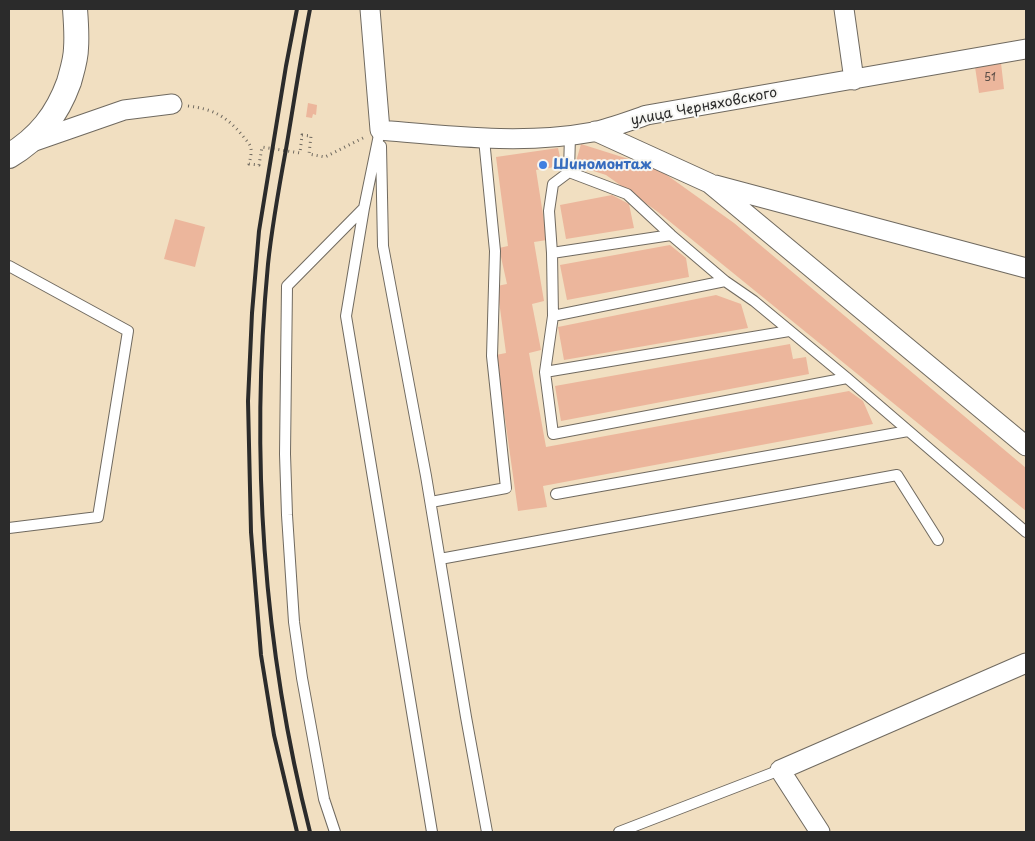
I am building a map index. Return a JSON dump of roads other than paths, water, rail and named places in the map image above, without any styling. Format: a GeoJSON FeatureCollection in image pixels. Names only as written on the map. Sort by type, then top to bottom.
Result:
{"type":"FeatureCollection","features":[{"type":"Feature","properties":{"kind":"street"},"geometry":{"type":"LineString","coordinates":[[370,9],[380,130]]}},
{"type":"Feature","properties":{"kind":"street"},"geometry":{"type":"LineString","coordinates":[[844,9],[854,80]]}},
{"type":"Feature","properties":{"kind":"street"},"geometry":{"type":"LineString","coordinates":[[9,156],[44,129],[62,100],[70,78],[76,50],[77,11]]}},
{"type":"Feature","properties":{"kind":"street","name":"улица Черняховского"},"geometry":{"type":"LineString","coordinates":[[380,130],[484,139],[570,135],[595,131],[647,115],[1026,49]]}},
{"type":"Feature","properties":{"kind":"street"},"geometry":{"type":"LineString","coordinates":[[28,143],[124,110],[172,104]]}},
{"type":"Feature","properties":{"kind":"street"},"geometry":{"type":"LineString","coordinates":[[595,131],[709,183],[1026,268]]}},
{"type":"Feature","properties":{"kind":"street"},"geometry":{"type":"LineString","coordinates":[[709,183],[1026,446]]}},
{"type":"Feature","properties":{"kind":"street"},"geometry":{"type":"LineString","coordinates":[[820,832],[780,770],[1026,663]]}},
{"type":"Feature","properties":{"kind":"lane"},"geometry":{"type":"LineString","coordinates":[[380,130],[364,208],[346,316],[432,832]]}},
{"type":"Feature","properties":{"kind":"lane"},"geometry":{"type":"LineString","coordinates":[[380,130],[383,246],[431,502],[487,832]]}},
{"type":"Feature","properties":{"kind":"lane"},"geometry":{"type":"LineString","coordinates":[[569,172],[570,135]]}},
{"type":"Feature","properties":{"kind":"lane"},"geometry":{"type":"LineString","coordinates":[[431,502],[506,488],[492,356],[495,251],[484,139]]}},
{"type":"Feature","properties":{"kind":"lane"},"geometry":{"type":"LineString","coordinates":[[569,172],[627,194],[671,235],[847,378],[1026,532]]}},
{"type":"Feature","properties":{"kind":"lane"},"geometry":{"type":"LineString","coordinates":[[569,172],[553,184],[549,211],[553,316],[545,372],[554,434],[847,378]]}},
{"type":"Feature","properties":{"kind":"lane"},"geometry":{"type":"LineString","coordinates":[[335,832],[324,799],[294,622],[285,454],[286,286],[364,208]]}},
{"type":"Feature","properties":{"kind":"lane"},"geometry":{"type":"LineString","coordinates":[[552,254],[671,235]]}},
{"type":"Feature","properties":{"kind":"lane"},"geometry":{"type":"LineString","coordinates":[[9,266],[128,331],[98,517],[9,528]]}},
{"type":"Feature","properties":{"kind":"lane"},"geometry":{"type":"LineString","coordinates":[[553,316],[726,281]]}},
{"type":"Feature","properties":{"kind":"lane"},"geometry":{"type":"LineString","coordinates":[[545,372],[790,331]]}},
{"type":"Feature","properties":{"kind":"lane"},"geometry":{"type":"LineString","coordinates":[[556,494],[908,431]]}},
{"type":"Feature","properties":{"kind":"lane"},"geometry":{"type":"LineString","coordinates":[[440,559],[897,475],[938,540]]}},
{"type":"Feature","properties":{"kind":"lane"},"geometry":{"type":"LineString","coordinates":[[619,832],[780,770]]}},
{"type":"Feature","properties":{"kind":"railway"},"geometry":{"type":"LineString","coordinates":[[297,9],[259,231],[252,313],[248,401],[251,532],[261,655],[274,735],[297,832]]}},
{"type":"Feature","properties":{"kind":"railway"},"geometry":{"type":"LineString","coordinates":[[310,9],[278,192],[268,264],[260,407],[261,479],[271,622],[294,763],[310,832]]}},
{"type":"Feature","properties":{"kind":"place","name":"Шиномонтаж"},"geometry":{"type":"Point","coordinates":[543,165]}}]}
